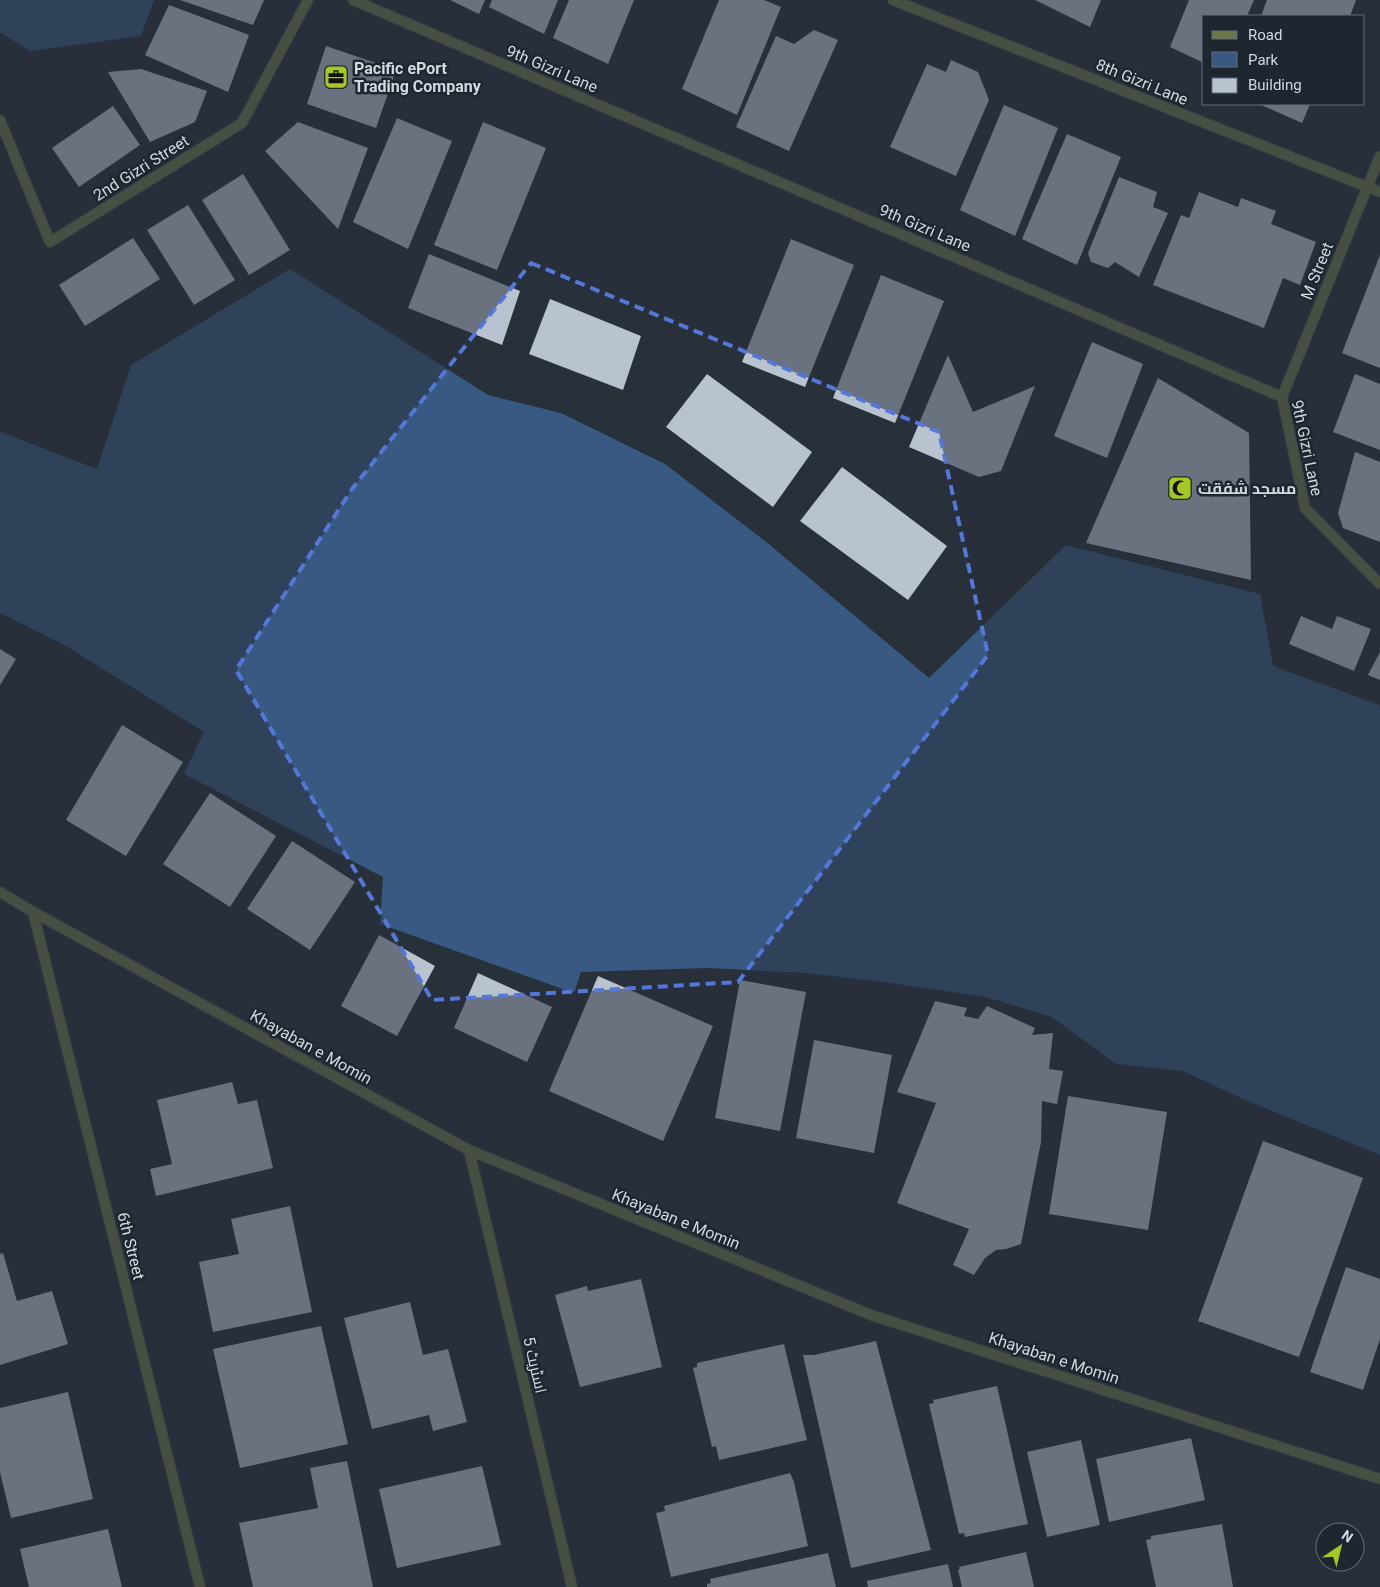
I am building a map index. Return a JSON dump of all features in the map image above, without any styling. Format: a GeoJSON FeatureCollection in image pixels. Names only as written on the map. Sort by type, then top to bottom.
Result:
{"type":"FeatureCollection","features":[{"type":"Feature","properties":{"kind":"street","name":"2nd Gizri Street"},"geometry":{"type":"LineString","coordinates":[[0,120],[50,242],[242,123],[308,0]]}},
{"type":"Feature","properties":{"kind":"street","name":"9th Gizri Lane"},"geometry":{"type":"LineString","coordinates":[[353,0],[1282,396],[1305,508],[1380,584]]}},
{"type":"Feature","properties":{"kind":"street","name":"8th Gizri Lane"},"geometry":{"type":"LineString","coordinates":[[893,0],[1380,192]]}},
{"type":"Feature","properties":{"kind":"street","name":"M Street"},"geometry":{"type":"LineString","coordinates":[[1282,396],[1366,186],[1380,156]]}},
{"type":"Feature","properties":{"kind":"street","name":"Khayaban e Momin"},"geometry":{"type":"LineString","coordinates":[[0,892],[33,912],[469,1150],[871,1315],[1380,1479]]}},
{"type":"Feature","properties":{"kind":"street","name":"6th Street"},"geometry":{"type":"LineString","coordinates":[[33,912],[200,1587]]}},
{"type":"Feature","properties":{"kind":"street","name":"اسٹریٹ 5"},"geometry":{"type":"LineString","coordinates":[[469,1150],[572,1587]]}},
{"type":"Feature","properties":{"kind":"highlighted area"},"geometry":{"type":"Polygon","coordinates":[[[531,263],[939,432],[988,655],[738,982],[432,1000],[236,670],[352,489],[531,263]]]}},
{"type":"Feature","properties":{"kind":"green space"},"geometry":{"type":"Polygon","coordinates":[[[0,0],[154,0],[141,36],[30,51],[0,32],[0,0]]]}},
{"type":"Feature","properties":{"kind":"green space"},"geometry":{"type":"Polygon","coordinates":[[[290,269],[488,395],[561,413],[665,464],[765,541],[929,678],[1066,545],[1260,594],[1273,666],[1379,705],[1380,708],[1380,1155],[1241,1098],[1183,1071],[1116,1064],[1052,1017],[986,997],[807,973],[708,968],[581,972],[574,993],[380,924],[383,877],[184,774],[204,732],[66,646],[0,613],[0,432],[97,469],[131,365],[290,269]]]}},
{"type":"Feature","properties":{"kind":"building"},"geometry":{"type":"Polygon","coordinates":[[[180,0],[264,0],[253,25],[180,0]]]}},
{"type":"Feature","properties":{"kind":"building"},"geometry":{"type":"Polygon","coordinates":[[[450,0],[485,0],[479,14],[450,0]]]}},
{"type":"Feature","properties":{"kind":"building"},"geometry":{"type":"Polygon","coordinates":[[[492,0],[558,0],[544,34],[489,7],[492,0]]]}},
{"type":"Feature","properties":{"kind":"building"},"geometry":{"type":"Polygon","coordinates":[[[569,0],[634,0],[608,64],[553,38],[569,0]]]}},
{"type":"Feature","properties":{"kind":"building"},"geometry":{"type":"Polygon","coordinates":[[[719,0],[764,0],[781,7],[737,115],[682,89],[719,0]]]}},
{"type":"Feature","properties":{"kind":"building"},"geometry":{"type":"Polygon","coordinates":[[[1035,0],[1101,0],[1090,27],[1035,0]]]}},
{"type":"Feature","properties":{"kind":"building"},"geometry":{"type":"Polygon","coordinates":[[[1189,0],[1254,0],[1247,15],[1202,15],[1202,62],[1170,47],[1189,0]]]}},
{"type":"Feature","properties":{"kind":"building"},"geometry":{"type":"Polygon","coordinates":[[[1267,0],[1356,0],[1350,15],[1261,15],[1267,0]]]}},
{"type":"Feature","properties":{"kind":"building"},"geometry":{"type":"Polygon","coordinates":[[[169,5],[249,35],[228,92],[145,55],[169,5]]]}},
{"type":"Feature","properties":{"kind":"building"},"geometry":{"type":"Polygon","coordinates":[[[814,30],[838,40],[789,151],[736,127],[776,36],[794,44],[814,30]]]}},
{"type":"Feature","properties":{"kind":"building"},"geometry":{"type":"Polygon","coordinates":[[[326,46],[396,70],[376,128],[307,104],[326,46]]]}},
{"type":"Feature","properties":{"kind":"building"},"geometry":{"type":"Polygon","coordinates":[[[951,60],[978,72],[989,100],[956,176],[890,147],[927,64],[946,72],[951,60]]]}},
{"type":"Feature","properties":{"kind":"building"},"geometry":{"type":"Polygon","coordinates":[[[141,69],[207,91],[195,122],[150,142],[108,72],[141,69]]]}},
{"type":"Feature","properties":{"kind":"building"},"geometry":{"type":"Polygon","coordinates":[[[1004,105],[1058,128],[1015,236],[960,210],[1004,105]]]}},
{"type":"Feature","properties":{"kind":"building"},"geometry":{"type":"Polygon","coordinates":[[[1261,105],[1310,105],[1302,123],[1261,105]]]}},
{"type":"Feature","properties":{"kind":"building"},"geometry":{"type":"Polygon","coordinates":[[[113,106],[140,145],[79,187],[52,148],[113,106]]]}},
{"type":"Feature","properties":{"kind":"building"},"geometry":{"type":"Polygon","coordinates":[[[397,118],[452,141],[408,249],[353,222],[397,118]]]}},
{"type":"Feature","properties":{"kind":"building"},"geometry":{"type":"Polygon","coordinates":[[[298,122],[368,148],[338,229],[265,151],[298,122]]]}},
{"type":"Feature","properties":{"kind":"building"},"geometry":{"type":"Polygon","coordinates":[[[483,122],[546,148],[497,270],[434,245],[483,122]]]}},
{"type":"Feature","properties":{"kind":"building"},"geometry":{"type":"Polygon","coordinates":[[[1067,134],[1121,157],[1077,265],[1022,239],[1067,134]]]}},
{"type":"Feature","properties":{"kind":"building"},"geometry":{"type":"Polygon","coordinates":[[[243,174],[290,250],[249,275],[202,200],[243,174]]]}},
{"type":"Feature","properties":{"kind":"building"},"geometry":{"type":"Polygon","coordinates":[[[1119,177],[1157,192],[1153,207],[1168,213],[1139,277],[1115,262],[1108,268],[1091,262],[1088,253],[1119,177]]]}},
{"type":"Feature","properties":{"kind":"building"},"geometry":{"type":"Polygon","coordinates":[[[1199,192],[1238,207],[1241,198],[1276,211],[1271,224],[1316,242],[1300,285],[1283,278],[1264,328],[1153,285],[1181,215],[1189,218],[1199,192]]]}},
{"type":"Feature","properties":{"kind":"building"},"geometry":{"type":"Polygon","coordinates":[[[188,205],[235,280],[194,305],[147,230],[188,205]]]}},
{"type":"Feature","properties":{"kind":"building"},"geometry":{"type":"Polygon","coordinates":[[[133,238],[160,279],[85,326],[59,285],[133,238]]]}},
{"type":"Feature","properties":{"kind":"building"},"geometry":{"type":"Polygon","coordinates":[[[791,239],[854,265],[805,387],[742,362],[791,239]]]}},
{"type":"Feature","properties":{"kind":"building"},"geometry":{"type":"Polygon","coordinates":[[[429,254],[520,291],[502,345],[408,308],[429,254]]]}},
{"type":"Feature","properties":{"kind":"building"},"geometry":{"type":"Polygon","coordinates":[[[1380,255],[1380,368],[1342,353],[1380,255]]]}},
{"type":"Feature","properties":{"kind":"building"},"geometry":{"type":"Polygon","coordinates":[[[881,275],[944,301],[895,423],[833,398],[881,275]]]}},
{"type":"Feature","properties":{"kind":"building"},"geometry":{"type":"Polygon","coordinates":[[[550,299],[641,336],[623,390],[529,354],[550,299]]]}},
{"type":"Feature","properties":{"kind":"building"},"geometry":{"type":"Polygon","coordinates":[[[1092,342],[1143,364],[1107,458],[1054,436],[1092,342]]]}},
{"type":"Feature","properties":{"kind":"building"},"geometry":{"type":"Polygon","coordinates":[[[948,355],[973,412],[1035,386],[1001,471],[979,477],[909,447],[948,355]]]}},
{"type":"Feature","properties":{"kind":"building"},"geometry":{"type":"Polygon","coordinates":[[[707,374],[812,452],[773,507],[666,427],[707,374]]]}},
{"type":"Feature","properties":{"kind":"building"},"geometry":{"type":"Polygon","coordinates":[[[1355,374],[1380,384],[1380,450],[1333,432],[1355,374]]]}},
{"type":"Feature","properties":{"kind":"building","name":"مسجد شفقت"},"geometry":{"type":"Polygon","coordinates":[[[1158,378],[1249,433],[1251,580],[1086,543],[1158,378]]]}},
{"type":"Feature","properties":{"kind":"building"},"geometry":{"type":"Polygon","coordinates":[[[1355,452],[1380,462],[1380,542],[1343,528],[1338,513],[1355,452]]]}},
{"type":"Feature","properties":{"kind":"building"},"geometry":{"type":"Polygon","coordinates":[[[842,467],[947,546],[908,600],[800,521],[842,467]]]}},
{"type":"Feature","properties":{"kind":"building"},"geometry":{"type":"Polygon","coordinates":[[[1301,616],[1332,629],[1337,616],[1371,629],[1354,671],[1289,644],[1301,616]]]}},
{"type":"Feature","properties":{"kind":"building"},"geometry":{"type":"Polygon","coordinates":[[[0,649],[16,659],[0,685],[0,649]]]}},
{"type":"Feature","properties":{"kind":"building"},"geometry":{"type":"Polygon","coordinates":[[[1380,652],[1380,680],[1368,675],[1380,652]]]}},
{"type":"Feature","properties":{"kind":"building"},"geometry":{"type":"Polygon","coordinates":[[[122,725],[183,762],[126,856],[66,820],[122,725]]]}},
{"type":"Feature","properties":{"kind":"building"},"geometry":{"type":"Polygon","coordinates":[[[210,793],[276,836],[230,907],[163,864],[210,793]]]}},
{"type":"Feature","properties":{"kind":"building"},"geometry":{"type":"Polygon","coordinates":[[[292,841],[355,882],[310,950],[247,909],[292,841]]]}},
{"type":"Feature","properties":{"kind":"building"},"geometry":{"type":"Polygon","coordinates":[[[379,935],[435,966],[397,1036],[341,1006],[379,935]]]}},
{"type":"Feature","properties":{"kind":"building"},"geometry":{"type":"Polygon","coordinates":[[[478,973],[552,1007],[527,1062],[454,1028],[478,973]]]}},
{"type":"Feature","properties":{"kind":"building"},"geometry":{"type":"Polygon","coordinates":[[[598,976],[713,1026],[663,1141],[549,1091],[598,976]]]}},
{"type":"Feature","properties":{"kind":"building"},"geometry":{"type":"Polygon","coordinates":[[[740,980],[806,992],[780,1131],[715,1118],[740,980]]]}},
{"type":"Feature","properties":{"kind":"building"},"geometry":{"type":"Polygon","coordinates":[[[935,1001],[967,1008],[964,1016],[978,1019],[987,1006],[1035,1028],[1032,1035],[1053,1033],[1049,1069],[1063,1071],[1057,1104],[1042,1101],[1041,1142],[1021,1244],[996,1250],[985,1258],[974,1275],[953,1265],[969,1229],[897,1203],[936,1103],[897,1092],[935,1001]]]}},
{"type":"Feature","properties":{"kind":"building"},"geometry":{"type":"Polygon","coordinates":[[[814,1040],[892,1055],[874,1153],[796,1138],[814,1040]]]}},
{"type":"Feature","properties":{"kind":"building"},"geometry":{"type":"Polygon","coordinates":[[[232,1082],[238,1104],[257,1100],[273,1168],[156,1196],[150,1169],[172,1164],[157,1100],[232,1082]]]}},
{"type":"Feature","properties":{"kind":"building"},"geometry":{"type":"Polygon","coordinates":[[[1068,1096],[1167,1112],[1148,1230],[1049,1214],[1068,1096]]]}},
{"type":"Feature","properties":{"kind":"building"},"geometry":{"type":"Polygon","coordinates":[[[1263,1141],[1363,1178],[1299,1357],[1198,1321],[1263,1141]]]}},
{"type":"Feature","properties":{"kind":"building"},"geometry":{"type":"Polygon","coordinates":[[[290,1206],[312,1312],[213,1332],[199,1262],[239,1254],[231,1219],[290,1206]]]}},
{"type":"Feature","properties":{"kind":"building"},"geometry":{"type":"Polygon","coordinates":[[[3,1253],[17,1301],[52,1291],[68,1344],[0,1365],[0,1254],[3,1253]]]}},
{"type":"Feature","properties":{"kind":"building"},"geometry":{"type":"Polygon","coordinates":[[[1346,1267],[1380,1279],[1380,1339],[1363,1390],[1310,1372],[1346,1267]]]}},
{"type":"Feature","properties":{"kind":"building"},"geometry":{"type":"Polygon","coordinates":[[[641,1279],[662,1367],[580,1387],[555,1295],[587,1286],[588,1291],[641,1279]]]}},
{"type":"Feature","properties":{"kind":"building"},"geometry":{"type":"Polygon","coordinates":[[[410,1302],[423,1355],[448,1349],[467,1422],[433,1431],[429,1415],[372,1429],[344,1318],[410,1302]]]}},
{"type":"Feature","properties":{"kind":"building"},"geometry":{"type":"Polygon","coordinates":[[[321,1326],[348,1444],[240,1468],[213,1349],[321,1326]]]}},
{"type":"Feature","properties":{"kind":"building"},"geometry":{"type":"Polygon","coordinates":[[[876,1341],[931,1550],[851,1568],[803,1355],[814,1355],[876,1341]]]}},
{"type":"Feature","properties":{"kind":"building"},"geometry":{"type":"Polygon","coordinates":[[[784,1344],[807,1440],[719,1460],[716,1446],[712,1447],[693,1368],[697,1367],[697,1363],[784,1344]]]}},
{"type":"Feature","properties":{"kind":"building"},"geometry":{"type":"Polygon","coordinates":[[[997,1386],[1028,1524],[965,1537],[964,1533],[959,1534],[929,1404],[934,1403],[933,1400],[997,1386]]]}},
{"type":"Feature","properties":{"kind":"building"},"geometry":{"type":"Polygon","coordinates":[[[68,1392],[93,1499],[11,1518],[0,1472],[0,1408],[68,1392]]]}},
{"type":"Feature","properties":{"kind":"building"},"geometry":{"type":"Polygon","coordinates":[[[1191,1438],[1205,1500],[1109,1522],[1096,1459],[1191,1438]]]}},
{"type":"Feature","properties":{"kind":"building"},"geometry":{"type":"Polygon","coordinates":[[[1081,1440],[1100,1525],[1047,1537],[1027,1452],[1081,1440]]]}},
{"type":"Feature","properties":{"kind":"building"},"geometry":{"type":"Polygon","coordinates":[[[347,1461],[373,1587],[253,1587],[239,1523],[318,1508],[310,1468],[347,1461]]]}},
{"type":"Feature","properties":{"kind":"building"},"geometry":{"type":"Polygon","coordinates":[[[482,1466],[501,1545],[397,1568],[379,1489],[482,1466]]]}},
{"type":"Feature","properties":{"kind":"building"},"geometry":{"type":"Polygon","coordinates":[[[790,1473],[794,1482],[808,1546],[671,1577],[656,1513],[665,1511],[664,1506],[790,1473]]]}},
{"type":"Feature","properties":{"kind":"building"},"geometry":{"type":"Polygon","coordinates":[[[1222,1524],[1233,1587],[1156,1587],[1146,1540],[1151,1539],[1151,1536],[1222,1524]]]}},
{"type":"Feature","properties":{"kind":"building"},"geometry":{"type":"Polygon","coordinates":[[[108,1529],[122,1587],[29,1587],[20,1549],[108,1529]]]}},
{"type":"Feature","properties":{"kind":"building"},"geometry":{"type":"Polygon","coordinates":[[[1026,1552],[1034,1587],[962,1587],[959,1567],[1026,1552]]]}},
{"type":"Feature","properties":{"kind":"building"},"geometry":{"type":"Polygon","coordinates":[[[828,1553],[836,1587],[707,1587],[707,1584],[711,1583],[710,1579],[828,1553]]]}},
{"type":"Feature","properties":{"kind":"building"},"geometry":{"type":"Polygon","coordinates":[[[948,1564],[953,1587],[868,1587],[867,1581],[948,1564]]]}},
{"type":"Feature","properties":{"kind":"place","name":"Pacific ePort Trading Company"},"geometry":{"type":"Point","coordinates":[336,77]}},
{"type":"Feature","properties":{"kind":"place","name":"مسجد شفقت"},"geometry":{"type":"Point","coordinates":[1180,488]}}]}
